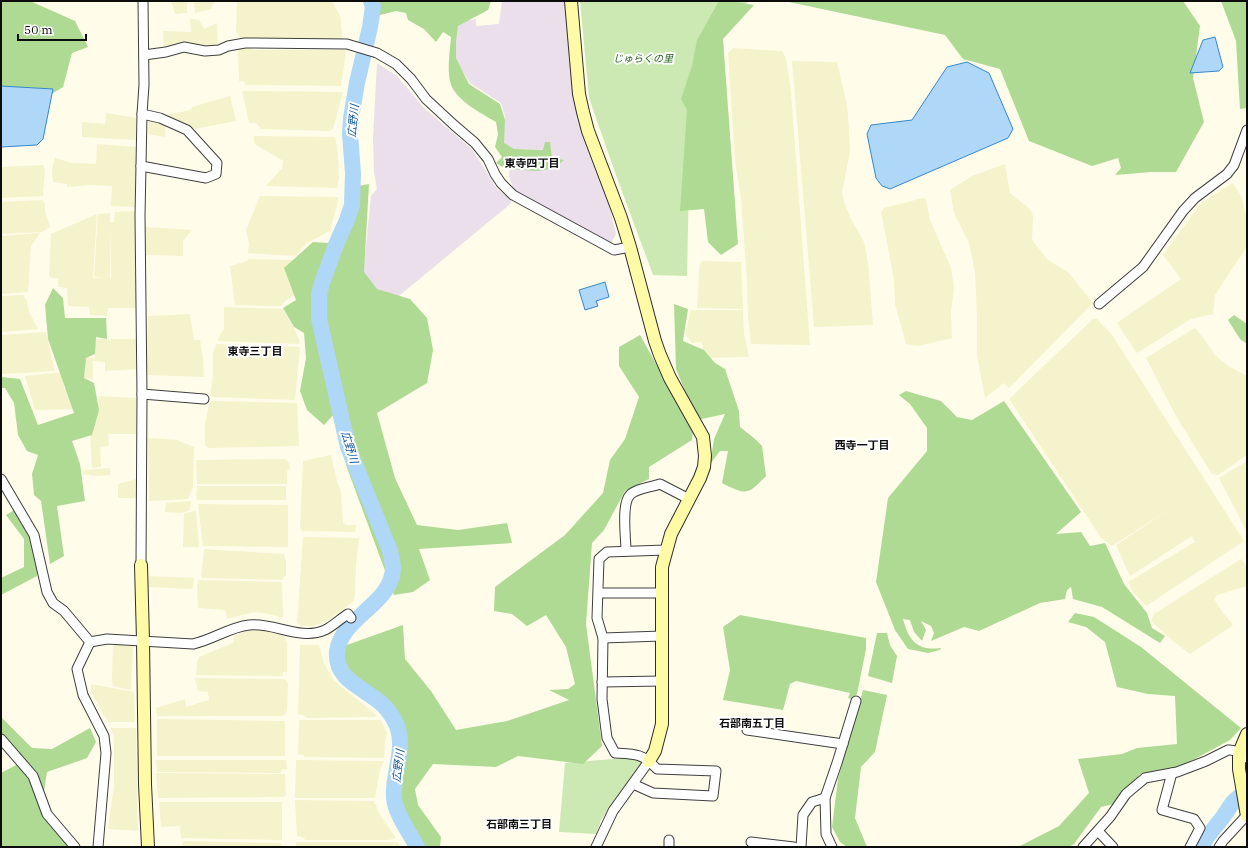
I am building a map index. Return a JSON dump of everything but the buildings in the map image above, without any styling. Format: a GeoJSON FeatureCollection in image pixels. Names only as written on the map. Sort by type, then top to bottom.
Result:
{"type":"FeatureCollection","features":[{"type":"Feature","properties":{"kind":"street"},"geometry":{"type":"LineString","coordinates":[[143,1],[144,54],[141,166],[141,566],[144,784],[148,847]]}},
{"type":"Feature","properties":{"kind":"street"},"geometry":{"type":"LineString","coordinates":[[571,1],[579,94],[588,131],[615,200],[660,355],[670,378],[703,437],[705,456],[704,467],[700,478],[671,534],[662,566],[662,724],[655,751],[613,811],[596,847]]}},
{"type":"Feature","properties":{"kind":"street"},"geometry":{"type":"LineString","coordinates":[[144,54],[166,52],[184,48],[219,50],[228,46],[245,43],[347,44],[377,53],[396,64],[411,79],[426,99],[475,143],[488,159],[501,183],[513,195],[614,250],[630,248]]}},
{"type":"Feature","properties":{"kind":"street"},"geometry":{"type":"LineString","coordinates":[[141,166],[206,178],[216,174],[217,163],[187,130],[160,118],[142,114]]}},
{"type":"Feature","properties":{"kind":"street"},"geometry":{"type":"LineString","coordinates":[[1099,304],[1143,267],[1182,211],[1195,198],[1227,174],[1234,165],[1247,130]]}},
{"type":"Feature","properties":{"kind":"street"},"geometry":{"type":"LineString","coordinates":[[142,394],[204,399]]}},
{"type":"Feature","properties":{"kind":"street"},"geometry":{"type":"LineString","coordinates":[[1,478],[34,535],[47,592],[53,602],[64,611],[90,642]]}},
{"type":"Feature","properties":{"kind":"street"},"geometry":{"type":"LineString","coordinates":[[626,551],[625,508],[629,495],[660,484],[689,499]]}},
{"type":"Feature","properties":{"kind":"street"},"geometry":{"type":"LineString","coordinates":[[633,784],[653,793],[714,796],[716,771],[657,769],[649,761],[635,754],[615,754],[607,738],[602,699],[603,638],[597,618],[599,559],[607,552],[666,550]]}},
{"type":"Feature","properties":{"kind":"street"},"geometry":{"type":"LineString","coordinates":[[599,593],[662,593]]}},
{"type":"Feature","properties":{"kind":"street"},"geometry":{"type":"LineString","coordinates":[[90,642],[107,639],[193,644],[205,641],[246,625],[260,624],[292,632],[310,633],[324,630],[348,614],[352,618]]}},
{"type":"Feature","properties":{"kind":"street"},"geometry":{"type":"LineString","coordinates":[[603,638],[662,636]]}},
{"type":"Feature","properties":{"kind":"street"},"geometry":{"type":"LineString","coordinates":[[90,642],[77,669],[83,695],[104,736],[106,753],[98,847]]}},
{"type":"Feature","properties":{"kind":"street"},"geometry":{"type":"LineString","coordinates":[[602,682],[662,681]]}},
{"type":"Feature","properties":{"kind":"street"},"geometry":{"type":"LineString","coordinates":[[832,847],[826,834],[825,798],[856,701]]}},
{"type":"Feature","properties":{"kind":"street"},"geometry":{"type":"LineString","coordinates":[[747,730],[843,744]]}},
{"type":"Feature","properties":{"kind":"street"},"geometry":{"type":"LineString","coordinates":[[1219,847],[1247,816],[1239,769],[1247,734]]}},
{"type":"Feature","properties":{"kind":"street"},"geometry":{"type":"LineString","coordinates":[[1,739],[33,776],[47,814],[75,847]]}},
{"type":"Feature","properties":{"kind":"street"},"geometry":{"type":"LineString","coordinates":[[1083,847],[1098,831],[1126,794],[1145,778],[1172,773],[1206,762],[1231,749],[1243,755]]}},
{"type":"Feature","properties":{"kind":"street"},"geometry":{"type":"LineString","coordinates":[[1172,773],[1162,810],[1194,819],[1200,828],[1190,847]]}},
{"type":"Feature","properties":{"kind":"street"},"geometry":{"type":"LineString","coordinates":[[801,847],[803,815],[812,802],[825,798]]}},
{"type":"Feature","properties":{"kind":"street"},"geometry":{"type":"LineString","coordinates":[[1098,831],[1113,847]]}},
{"type":"Feature","properties":{"kind":"street"},"geometry":{"type":"LineString","coordinates":[[751,842],[794,847]]}},
{"type":"Feature","properties":{"kind":"shaded area"},"geometry":{"type":"Polygon","coordinates":[[[171,1],[192,1],[187,3],[187,13],[175,14],[171,1]]]}},
{"type":"Feature","properties":{"kind":"shaded area"},"geometry":{"type":"Polygon","coordinates":[[[194,1],[215,1],[211,9],[195,13],[194,1]]]}},
{"type":"Feature","properties":{"kind":"shaded area"},"geometry":{"type":"Polygon","coordinates":[[[237,1],[332,1],[340,16],[343,40],[240,38],[236,32],[237,1]]]}},
{"type":"Feature","properties":{"kind":"shaded area"},"geometry":{"type":"Polygon","coordinates":[[[502,1],[566,1],[602,176],[616,234],[611,243],[515,193],[509,176],[510,165],[550,150],[512,149],[502,144],[505,116],[501,103],[470,83],[455,59],[455,33],[461,21],[476,19],[476,26],[499,24],[502,1]]]}},
{"type":"Feature","properties":{"kind":"shaded area"},"geometry":{"type":"Polygon","coordinates":[[[190,19],[199,20],[204,29],[217,23],[218,47],[164,49],[163,31],[191,32],[190,19]]]}},
{"type":"Feature","properties":{"kind":"shaded area"},"geometry":{"type":"Polygon","coordinates":[[[238,48],[255,50],[344,50],[346,52],[341,86],[245,85],[244,81],[239,81],[238,48]]]}},
{"type":"Feature","properties":{"kind":"shaded area"},"geometry":{"type":"Polygon","coordinates":[[[733,48],[782,51],[786,58],[791,92],[810,345],[751,344],[748,318],[741,199],[735,161],[728,53],[733,48]]]}},
{"type":"Feature","properties":{"kind":"shaded area"},"geometry":{"type":"Polygon","coordinates":[[[792,61],[837,62],[847,105],[850,152],[842,192],[850,217],[864,242],[868,262],[873,325],[814,327],[792,61]]]}},
{"type":"Feature","properties":{"kind":"shaded area"},"geometry":{"type":"Polygon","coordinates":[[[377,63],[397,76],[424,108],[472,149],[497,189],[512,200],[509,205],[394,300],[380,293],[363,275],[371,196],[377,189],[374,172],[373,139],[377,63]]]}},
{"type":"Feature","properties":{"kind":"shaded area"},"geometry":{"type":"Polygon","coordinates":[[[242,91],[343,92],[333,129],[330,131],[261,129],[256,123],[249,123],[242,91]]]}},
{"type":"Feature","properties":{"kind":"shaded area"},"geometry":{"type":"Polygon","coordinates":[[[230,96],[236,121],[194,129],[161,116],[191,110],[192,107],[230,96]]]}},
{"type":"Feature","properties":{"kind":"shaded area"},"geometry":{"type":"Polygon","coordinates":[[[106,113],[138,118],[136,140],[82,137],[82,122],[105,124],[106,113]]]}},
{"type":"Feature","properties":{"kind":"shaded area"},"geometry":{"type":"Polygon","coordinates":[[[149,119],[166,122],[165,137],[148,134],[149,119]]]}},
{"type":"Feature","properties":{"kind":"shaded area"},"geometry":{"type":"Polygon","coordinates":[[[254,136],[335,137],[338,154],[339,178],[337,188],[266,186],[282,168],[283,161],[256,145],[254,142],[254,136]]]}},
{"type":"Feature","properties":{"kind":"shaded area"},"geometry":{"type":"Polygon","coordinates":[[[97,144],[136,147],[136,207],[111,206],[112,186],[92,185],[67,187],[67,184],[53,182],[52,170],[55,158],[72,163],[96,164],[97,144]]]}},
{"type":"Feature","properties":{"kind":"shaded area"},"geometry":{"type":"Polygon","coordinates":[[[1005,164],[1010,193],[1030,209],[1033,216],[1032,240],[1048,260],[1069,273],[1093,303],[1009,388],[1004,383],[985,398],[977,356],[975,272],[969,243],[954,213],[950,190],[972,176],[1005,164]]]}},
{"type":"Feature","properties":{"kind":"shaded area"},"geometry":{"type":"Polygon","coordinates":[[[43,165],[45,170],[43,196],[1,198],[1,167],[43,165]]]}},
{"type":"Feature","properties":{"kind":"shaded area"},"geometry":{"type":"Polygon","coordinates":[[[1233,183],[1241,196],[1246,215],[1246,248],[1215,295],[1213,314],[1191,319],[1137,353],[1117,323],[1181,279],[1163,255],[1201,203],[1233,183]]]}},
{"type":"Feature","properties":{"kind":"shaded area"},"geometry":{"type":"Polygon","coordinates":[[[260,196],[338,197],[330,231],[307,243],[295,256],[248,253],[249,244],[246,230],[260,196]]]}},
{"type":"Feature","properties":{"kind":"shaded area"},"geometry":{"type":"Polygon","coordinates":[[[923,198],[926,200],[930,220],[951,268],[954,288],[951,313],[952,338],[918,346],[906,344],[895,304],[894,279],[881,212],[884,208],[923,198]]]}},
{"type":"Feature","properties":{"kind":"shaded area"},"geometry":{"type":"Polygon","coordinates":[[[42,200],[45,204],[45,211],[50,227],[42,232],[1,234],[1,202],[42,200]]]}},
{"type":"Feature","properties":{"kind":"shaded area"},"geometry":{"type":"Polygon","coordinates":[[[135,211],[138,308],[108,308],[107,316],[90,315],[89,307],[68,306],[67,288],[58,287],[58,279],[49,277],[51,234],[97,214],[93,278],[105,278],[94,277],[98,214],[110,213],[110,223],[114,222],[115,212],[135,211]],[[110,223],[110,278],[111,278],[110,223]]]}},
{"type":"Feature","properties":{"kind":"shaded area"},"geometry":{"type":"Polygon","coordinates":[[[145,227],[192,230],[183,241],[183,256],[145,255],[145,227]]]}},
{"type":"Feature","properties":{"kind":"shaded area"},"geometry":{"type":"Polygon","coordinates":[[[40,233],[31,246],[28,292],[1,294],[1,236],[40,233]]]}},
{"type":"Feature","properties":{"kind":"shaded area"},"geometry":{"type":"Polygon","coordinates":[[[248,259],[294,260],[300,292],[285,301],[281,306],[235,305],[230,266],[247,261],[248,259]]]}},
{"type":"Feature","properties":{"kind":"shaded area"},"geometry":{"type":"Polygon","coordinates":[[[703,261],[741,262],[743,309],[697,308],[700,263],[703,261]]]}},
{"type":"Feature","properties":{"kind":"shaded area"},"geometry":{"type":"Polygon","coordinates":[[[23,295],[27,301],[29,312],[38,329],[1,332],[1,296],[23,295]]]}},
{"type":"Feature","properties":{"kind":"shaded area"},"geometry":{"type":"Polygon","coordinates":[[[224,307],[283,309],[300,342],[298,344],[218,341],[224,329],[224,307]]]}},
{"type":"Feature","properties":{"kind":"shaded area"},"geometry":{"type":"Polygon","coordinates":[[[691,310],[743,310],[744,334],[749,357],[704,358],[702,342],[692,343],[685,334],[691,310]]]}},
{"type":"Feature","properties":{"kind":"shaded area"},"geometry":{"type":"Polygon","coordinates":[[[190,314],[194,340],[200,340],[204,377],[146,375],[148,316],[190,314]]]}},
{"type":"Feature","properties":{"kind":"shaded area"},"geometry":{"type":"Polygon","coordinates":[[[1093,319],[1097,319],[1112,335],[1244,541],[1146,606],[1132,591],[1128,582],[1195,542],[1192,536],[1130,576],[1116,545],[1176,505],[1112,546],[1102,539],[1009,399],[1093,319]]]}},
{"type":"Feature","properties":{"kind":"shaded area"},"geometry":{"type":"Polygon","coordinates":[[[1195,328],[1215,355],[1228,366],[1247,376],[1247,455],[1218,475],[1212,474],[1176,416],[1146,358],[1195,328]]]}},
{"type":"Feature","properties":{"kind":"shaded area"},"geometry":{"type":"Polygon","coordinates":[[[46,332],[55,371],[1,374],[1,335],[46,332]]]}},
{"type":"Feature","properties":{"kind":"shaded area"},"geometry":{"type":"Polygon","coordinates":[[[94,339],[137,339],[137,369],[105,371],[105,362],[93,361],[93,379],[82,378],[85,357],[95,358],[94,339]]]}},
{"type":"Feature","properties":{"kind":"shaded area"},"geometry":{"type":"Polygon","coordinates":[[[216,344],[300,347],[295,400],[212,397],[210,395],[213,376],[213,353],[216,344]]]}},
{"type":"Feature","properties":{"kind":"shaded area"},"geometry":{"type":"Polygon","coordinates":[[[63,372],[64,389],[75,388],[76,409],[35,410],[25,376],[63,372]]]}},
{"type":"Feature","properties":{"kind":"shaded area"},"geometry":{"type":"Polygon","coordinates":[[[99,396],[137,398],[136,434],[108,434],[109,446],[100,447],[101,467],[92,468],[90,434],[98,410],[99,396]]]}},
{"type":"Feature","properties":{"kind":"shaded area"},"geometry":{"type":"Polygon","coordinates":[[[210,401],[297,403],[299,446],[208,448],[205,445],[205,424],[210,401]]]}},
{"type":"Feature","properties":{"kind":"shaded area"},"geometry":{"type":"Polygon","coordinates":[[[148,438],[177,440],[194,447],[193,487],[188,499],[149,501],[148,438]]]}},
{"type":"Feature","properties":{"kind":"shaded area"},"geometry":{"type":"Polygon","coordinates":[[[331,455],[341,492],[343,523],[346,525],[356,525],[355,532],[302,531],[300,527],[303,461],[331,455]]]}},
{"type":"Feature","properties":{"kind":"shaded area"},"geometry":{"type":"Polygon","coordinates":[[[285,459],[289,463],[290,469],[287,471],[287,484],[197,484],[196,460],[285,459]]]}},
{"type":"Feature","properties":{"kind":"shaded area"},"geometry":{"type":"Polygon","coordinates":[[[1247,461],[1247,532],[1219,478],[1247,461]]]}},
{"type":"Feature","properties":{"kind":"shaded area"},"geometry":{"type":"Polygon","coordinates":[[[110,468],[110,475],[97,476],[83,474],[84,470],[110,468]]]}},
{"type":"Feature","properties":{"kind":"shaded area"},"geometry":{"type":"Polygon","coordinates":[[[136,479],[136,498],[118,498],[118,484],[136,479]]]}},
{"type":"Feature","properties":{"kind":"shaded area"},"geometry":{"type":"Polygon","coordinates":[[[197,486],[286,486],[286,500],[197,500],[197,486]]]}},
{"type":"Feature","properties":{"kind":"shaded area"},"geometry":{"type":"Polygon","coordinates":[[[191,501],[190,510],[181,513],[165,512],[166,503],[191,501]]]}},
{"type":"Feature","properties":{"kind":"shaded area"},"geometry":{"type":"Polygon","coordinates":[[[198,504],[288,505],[288,547],[203,546],[198,504]]]}},
{"type":"Feature","properties":{"kind":"shaded area"},"geometry":{"type":"Polygon","coordinates":[[[196,511],[199,547],[183,547],[184,513],[196,511]]]}},
{"type":"Feature","properties":{"kind":"shaded area"},"geometry":{"type":"Polygon","coordinates":[[[303,537],[359,538],[354,601],[327,621],[314,626],[300,626],[297,622],[303,537]]]}},
{"type":"Feature","properties":{"kind":"shaded area"},"geometry":{"type":"Polygon","coordinates":[[[204,549],[284,554],[286,561],[286,576],[283,577],[282,580],[201,578],[204,549]]]}},
{"type":"Feature","properties":{"kind":"shaded area"},"geometry":{"type":"Polygon","coordinates":[[[1241,559],[1247,567],[1247,586],[1217,595],[1214,599],[1233,625],[1190,654],[1151,621],[1154,614],[1241,559]]]}},
{"type":"Feature","properties":{"kind":"shaded area"},"geometry":{"type":"Polygon","coordinates":[[[149,576],[194,578],[193,589],[148,587],[149,576]]]}},
{"type":"Feature","properties":{"kind":"shaded area"},"geometry":{"type":"Polygon","coordinates":[[[199,580],[282,582],[283,618],[265,613],[253,612],[227,619],[225,610],[198,608],[197,585],[199,580]]]}},
{"type":"Feature","properties":{"kind":"shaded area"},"geometry":{"type":"Polygon","coordinates":[[[252,629],[284,636],[287,643],[287,672],[283,672],[283,676],[196,675],[199,657],[233,643],[234,636],[252,629]]]}},
{"type":"Feature","properties":{"kind":"shaded area"},"geometry":{"type":"Polygon","coordinates":[[[113,642],[133,645],[131,690],[113,686],[113,642]]]}},
{"type":"Feature","properties":{"kind":"shaded area"},"geometry":{"type":"Polygon","coordinates":[[[300,645],[319,645],[324,663],[333,679],[373,712],[376,715],[375,717],[307,718],[298,714],[300,645]]]}},
{"type":"Feature","properties":{"kind":"shaded area"},"geometry":{"type":"Polygon","coordinates":[[[195,678],[285,679],[288,683],[287,711],[283,716],[157,716],[156,708],[185,699],[186,707],[209,700],[208,692],[198,691],[195,678]]]}},
{"type":"Feature","properties":{"kind":"shaded area"},"geometry":{"type":"Polygon","coordinates":[[[91,684],[134,692],[135,722],[108,722],[91,692],[91,684]]]}},
{"type":"Feature","properties":{"kind":"shaded area"},"geometry":{"type":"Polygon","coordinates":[[[157,719],[285,721],[285,756],[157,756],[157,719]]]}},
{"type":"Feature","properties":{"kind":"shaded area"},"geometry":{"type":"Polygon","coordinates":[[[299,720],[381,720],[387,733],[384,758],[304,757],[304,755],[298,754],[299,720]]]}},
{"type":"Feature","properties":{"kind":"shaded area"},"geometry":{"type":"Polygon","coordinates":[[[111,728],[136,728],[138,831],[108,829],[114,786],[114,738],[111,728]]]}},
{"type":"Feature","properties":{"kind":"shaded area"},"geometry":{"type":"Polygon","coordinates":[[[156,760],[286,760],[287,769],[281,770],[281,773],[157,772],[156,760]]]}},
{"type":"Feature","properties":{"kind":"shaded area"},"geometry":{"type":"Polygon","coordinates":[[[296,760],[384,761],[380,770],[375,798],[295,798],[296,760]]]}},
{"type":"Feature","properties":{"kind":"shaded area"},"geometry":{"type":"Polygon","coordinates":[[[156,773],[285,774],[286,795],[283,797],[158,798],[156,773]]]}},
{"type":"Feature","properties":{"kind":"shaded area"},"geometry":{"type":"Polygon","coordinates":[[[295,800],[374,801],[379,813],[396,838],[389,840],[305,840],[304,838],[297,836],[295,800]]]}},
{"type":"Feature","properties":{"kind":"shaded area"},"geometry":{"type":"Polygon","coordinates":[[[159,802],[282,802],[282,840],[181,838],[180,826],[161,827],[159,802]]]}},
{"type":"Feature","properties":{"kind":"shaded area"},"geometry":{"type":"Polygon","coordinates":[[[183,841],[281,843],[282,847],[182,847],[183,841]]]}},
{"type":"Feature","properties":{"kind":"shaded area"},"geometry":{"type":"Polygon","coordinates":[[[296,842],[398,842],[400,847],[296,847],[296,842]]]}},
{"type":"Feature","properties":{"kind":"green space"},"geometry":{"type":"Polygon","coordinates":[[[4,1],[30,1],[75,21],[88,47],[72,53],[63,87],[47,97],[1,92],[1,3],[4,1]]]}},
{"type":"Feature","properties":{"kind":"green space"},"geometry":{"type":"Polygon","coordinates":[[[374,1],[491,1],[488,10],[458,26],[456,58],[469,84],[500,104],[505,120],[504,143],[514,149],[543,150],[545,142],[550,142],[552,158],[564,160],[555,168],[538,171],[506,169],[496,163],[502,157],[495,147],[498,134],[496,122],[468,105],[452,88],[449,70],[451,37],[443,32],[436,42],[424,29],[408,20],[406,13],[396,11],[376,16],[374,1]]]}},
{"type":"Feature","properties":{"kind":"green space","name":"じゅらくの里"},"geometry":{"type":"Polygon","coordinates":[[[580,1],[751,1],[730,11],[691,90],[687,276],[653,275],[589,98],[580,1]]]}},
{"type":"Feature","properties":{"kind":"green space"},"geometry":{"type":"Polygon","coordinates":[[[719,1],[730,1],[754,5],[723,39],[738,244],[721,255],[708,242],[704,209],[680,211],[687,110],[681,99],[692,66],[697,40],[719,1]]]}},
{"type":"Feature","properties":{"kind":"green space"},"geometry":{"type":"Polygon","coordinates":[[[784,1],[1183,1],[1200,26],[1193,78],[1204,122],[1176,172],[1151,172],[1115,175],[1121,168],[1118,158],[1092,166],[1029,141],[1000,69],[963,59],[945,35],[784,1]]]}},
{"type":"Feature","properties":{"kind":"green space"},"geometry":{"type":"Polygon","coordinates":[[[1221,1],[1247,1],[1247,108],[1240,109],[1236,41],[1221,1]]]}},
{"type":"Feature","properties":{"kind":"green space"},"geometry":{"type":"Polygon","coordinates":[[[369,184],[364,272],[377,289],[410,299],[427,318],[433,350],[427,383],[377,413],[395,478],[417,525],[458,530],[507,523],[512,543],[419,549],[430,580],[413,592],[394,595],[346,465],[337,411],[324,425],[307,410],[300,391],[306,358],[304,333],[294,327],[283,308],[296,300],[284,268],[313,242],[329,243],[346,212],[347,188],[369,184]]]}},
{"type":"Feature","properties":{"kind":"green space"},"geometry":{"type":"Polygon","coordinates":[[[53,288],[63,298],[65,318],[106,318],[107,339],[96,337],[95,354],[86,358],[84,378],[94,383],[99,410],[92,435],[72,441],[80,464],[85,501],[57,506],[64,556],[50,564],[41,501],[34,495],[32,474],[38,455],[27,451],[18,435],[14,403],[5,388],[1,388],[1,377],[20,379],[38,425],[74,413],[48,339],[45,305],[53,288]]]}},
{"type":"Feature","properties":{"kind":"green space"},"geometry":{"type":"Polygon","coordinates":[[[674,304],[688,309],[683,341],[704,350],[715,363],[725,369],[739,411],[740,427],[762,446],[766,476],[746,492],[736,490],[722,483],[728,451],[720,451],[710,464],[714,439],[725,414],[697,420],[676,369],[674,304]]]}},
{"type":"Feature","properties":{"kind":"green space"},"geometry":{"type":"Polygon","coordinates":[[[1234,315],[1247,324],[1247,344],[1240,339],[1228,320],[1234,315]]]}},
{"type":"Feature","properties":{"kind":"green space"},"geometry":{"type":"Polygon","coordinates":[[[640,335],[693,430],[692,440],[649,467],[649,479],[625,491],[604,530],[592,543],[586,624],[602,746],[583,764],[518,756],[496,767],[433,764],[415,789],[418,805],[441,837],[440,847],[421,847],[402,811],[399,793],[406,732],[391,707],[345,667],[344,646],[403,625],[405,659],[431,691],[456,730],[507,721],[569,700],[549,690],[568,689],[575,684],[566,647],[546,615],[527,626],[512,614],[494,611],[495,587],[565,535],[603,493],[610,460],[625,439],[639,397],[619,366],[619,347],[640,335]]]}},
{"type":"Feature","properties":{"kind":"green space"},"geometry":{"type":"Polygon","coordinates":[[[906,391],[941,401],[957,417],[972,420],[1004,401],[1081,512],[1056,534],[1081,532],[1090,546],[1105,543],[1124,584],[1147,613],[1152,628],[1165,636],[1160,643],[1102,607],[1073,599],[1071,587],[1067,590],[1065,599],[1040,603],[979,631],[964,627],[931,641],[934,633],[931,626],[921,621],[926,630],[922,641],[914,632],[910,620],[903,619],[911,639],[915,643],[926,648],[941,648],[940,650],[928,653],[908,649],[895,630],[876,582],[888,498],[927,451],[927,428],[910,404],[899,395],[906,391]]]}},
{"type":"Feature","properties":{"kind":"green space"},"geometry":{"type":"Polygon","coordinates":[[[16,509],[37,534],[37,576],[1,595],[1,578],[24,567],[24,539],[6,515],[16,509]]]}},
{"type":"Feature","properties":{"kind":"green space"},"geometry":{"type":"Polygon","coordinates":[[[1075,613],[1094,617],[1141,647],[1241,728],[1230,740],[1178,768],[1140,774],[1118,803],[1101,807],[1074,844],[1069,847],[1018,847],[1059,826],[1089,793],[1078,759],[1122,754],[1137,748],[1177,744],[1175,696],[1148,694],[1117,687],[1105,642],[1086,627],[1068,622],[1075,613]]]}},
{"type":"Feature","properties":{"kind":"green space"},"geometry":{"type":"Polygon","coordinates":[[[740,615],[866,638],[866,649],[857,694],[851,699],[848,698],[850,693],[796,681],[790,684],[783,710],[723,700],[730,670],[723,627],[740,615]]]}},
{"type":"Feature","properties":{"kind":"green space"},"geometry":{"type":"Polygon","coordinates":[[[877,633],[887,633],[890,645],[897,656],[892,683],[868,676],[877,633]]]}},
{"type":"Feature","properties":{"kind":"green space"},"geometry":{"type":"Polygon","coordinates":[[[863,690],[887,695],[875,752],[861,767],[855,818],[867,847],[847,847],[840,842],[832,827],[838,779],[863,690]]]}},
{"type":"Feature","properties":{"kind":"green space"},"geometry":{"type":"Polygon","coordinates":[[[1,717],[32,748],[52,749],[90,728],[96,742],[87,758],[47,772],[41,811],[72,847],[1,847],[1,773],[18,764],[17,752],[1,734],[1,717]]]}},
{"type":"Feature","properties":{"kind":"green space"},"geometry":{"type":"Polygon","coordinates":[[[636,757],[643,762],[601,820],[596,834],[559,832],[565,763],[636,757]]]}},
{"type":"Feature","properties":{"kind":"water"},"geometry":{"type":"Polygon","coordinates":[[[1215,37],[1223,67],[1219,71],[1190,73],[1203,40],[1215,37]]]}},
{"type":"Feature","properties":{"kind":"water"},"geometry":{"type":"Polygon","coordinates":[[[967,62],[989,73],[1013,129],[1008,138],[890,189],[882,186],[876,178],[867,134],[871,125],[912,120],[947,67],[967,62]]]}},
{"type":"Feature","properties":{"kind":"water"},"geometry":{"type":"Polygon","coordinates":[[[1,86],[53,89],[43,139],[37,145],[1,147],[1,86]]]}},
{"type":"Feature","properties":{"kind":"water"},"geometry":{"type":"Polygon","coordinates":[[[605,282],[609,297],[596,301],[598,306],[585,310],[579,290],[605,282]]]}},
{"type":"Feature","properties":{"kind":"waterway","name":"広野川"},"geometry":{"type":"LineString","coordinates":[[371,1],[373,7],[370,27],[357,83],[351,118],[350,134],[353,173],[352,205],[322,283],[319,295],[319,319],[348,447],[390,551],[393,569],[390,581],[384,592],[347,629],[340,640],[337,652],[338,662],[346,677],[353,684],[386,708],[397,726],[400,744],[394,798],[397,810],[417,847]]}},
{"type":"Feature","properties":{"kind":"waterway"},"geometry":{"type":"LineString","coordinates":[[1202,847],[1207,837],[1233,802],[1247,790]]}},
{"type":"Feature","properties":{"kind":"district","name":"東寺四丁目"},"geometry":{"type":"Point","coordinates":[532,163]}},
{"type":"Feature","properties":{"kind":"district","name":"東寺三丁目"},"geometry":{"type":"Point","coordinates":[255,351]}},
{"type":"Feature","properties":{"kind":"district","name":"西寺一丁目"},"geometry":{"type":"Point","coordinates":[862,445]}},
{"type":"Feature","properties":{"kind":"district","name":"石部南五丁目"},"geometry":{"type":"Point","coordinates":[752,723]}},
{"type":"Feature","properties":{"kind":"district","name":"石部南三丁目"},"geometry":{"type":"Point","coordinates":[519,824]}}]}
